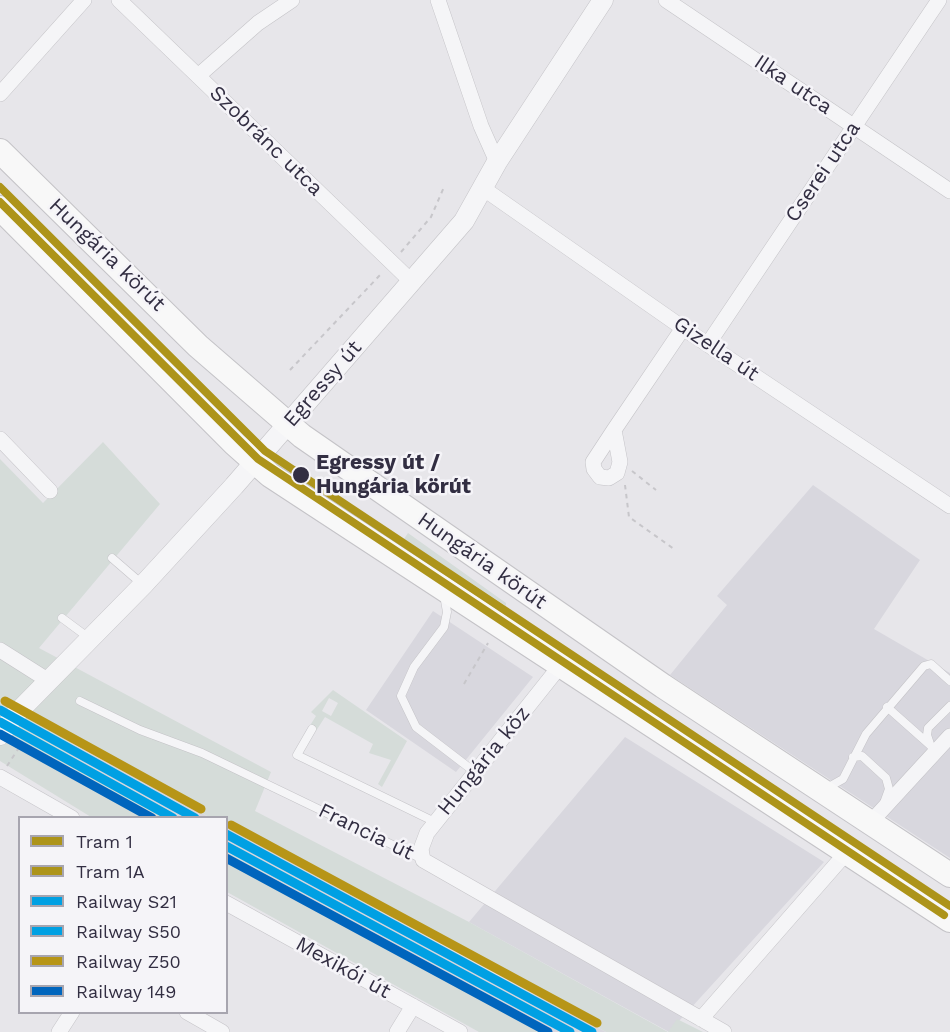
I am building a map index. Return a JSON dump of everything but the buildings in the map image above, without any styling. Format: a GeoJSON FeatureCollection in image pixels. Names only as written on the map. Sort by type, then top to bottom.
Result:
{"type":"FeatureCollection","features":[{"type":"Feature","properties":{"kind":"main road","name":"Hungária körút"},"geometry":{"type":"LineString","coordinates":[[0,151],[198,346],[288,424],[633,666],[820,789],[875,818],[950,875]]}},
{"type":"Feature","properties":{"kind":"main road","name":"Hungária körút"},"geometry":{"type":"LineString","coordinates":[[0,208],[255,462],[560,666],[950,920]]}},
{"type":"Feature","properties":{"kind":"street"},"geometry":{"type":"LineString","coordinates":[[0,94],[84,0]]}},
{"type":"Feature","properties":{"kind":"street","name":"Szobránc utca"},"geometry":{"type":"LineString","coordinates":[[119,0],[412,282]]}},
{"type":"Feature","properties":{"kind":"street"},"geometry":{"type":"LineString","coordinates":[[198,76],[258,23],[292,0]]}},
{"type":"Feature","properties":{"kind":"street"},"geometry":{"type":"LineString","coordinates":[[438,0],[481,126],[497,162]]}},
{"type":"Feature","properties":{"kind":"street","name":"Egressy út"},"geometry":{"type":"LineString","coordinates":[[0,735],[14,716],[143,585],[255,462],[464,221],[484,189],[497,162],[603,0]]}},
{"type":"Feature","properties":{"kind":"street","name":"Ilka utca"},"geometry":{"type":"LineString","coordinates":[[666,0],[950,191]]}},
{"type":"Feature","properties":{"kind":"street","name":"Cserei utca"},"geometry":{"type":"LineString","coordinates":[[708,344],[939,0]]}},
{"type":"Feature","properties":{"kind":"street","name":"Gizella út"},"geometry":{"type":"LineString","coordinates":[[484,189],[683,328],[950,506]]}},
{"type":"Feature","properties":{"kind":"street"},"geometry":{"type":"LineString","coordinates":[[614,430],[620,462],[617,473],[609,478],[600,477],[594,469],[593,462],[614,430],[683,328]]}},
{"type":"Feature","properties":{"kind":"street"},"geometry":{"type":"LineString","coordinates":[[0,440],[50,491]]}},
{"type":"Feature","properties":{"kind":"street"},"geometry":{"type":"LineString","coordinates":[[0,650],[49,681]]}},
{"type":"Feature","properties":{"kind":"street","name":"Hungária köz"},"geometry":{"type":"LineString","coordinates":[[423,860],[421,849],[435,822],[560,666]]}},
{"type":"Feature","properties":{"kind":"street"},"geometry":{"type":"LineString","coordinates":[[875,818],[932,750],[950,736]]}},
{"type":"Feature","properties":{"kind":"street"},"geometry":{"type":"LineString","coordinates":[[0,777],[68,816]]}},
{"type":"Feature","properties":{"kind":"street"},"geometry":{"type":"LineString","coordinates":[[701,1019],[847,852]]}},
{"type":"Feature","properties":{"kind":"street","name":"Francia út"},"geometry":{"type":"LineString","coordinates":[[423,860],[724,1032]]}},
{"type":"Feature","properties":{"kind":"street","name":"Mexikói út"},"geometry":{"type":"LineString","coordinates":[[228,904],[460,1032]]}},
{"type":"Feature","properties":{"kind":"street"},"geometry":{"type":"LineString","coordinates":[[397,1032],[413,1006]]}},
{"type":"Feature","properties":{"kind":"street"},"geometry":{"type":"LineString","coordinates":[[59,1032],[71,1014]]}},
{"type":"Feature","properties":{"kind":"street"},"geometry":{"type":"LineString","coordinates":[[190,1014],[222,1032]]}},
{"type":"Feature","properties":{"kind":"lane"},"geometry":{"type":"LineString","coordinates":[[112,558],[143,585]]}},
{"type":"Feature","properties":{"kind":"lane"},"geometry":{"type":"LineString","coordinates":[[440,586],[447,612],[444,627],[414,667],[401,696],[416,727],[476,773]]}},
{"type":"Feature","properties":{"kind":"lane"},"geometry":{"type":"LineString","coordinates":[[62,618],[90,639]]}},
{"type":"Feature","properties":{"kind":"lane"},"geometry":{"type":"LineString","coordinates":[[820,789],[833,786],[843,779],[866,734],[887,707],[927,664],[932,664],[950,681]]}},
{"type":"Feature","properties":{"kind":"lane","name":"Francia út"},"geometry":{"type":"LineString","coordinates":[[80,701],[140,730],[202,753],[423,860]]}},
{"type":"Feature","properties":{"kind":"lane"},"geometry":{"type":"LineString","coordinates":[[932,750],[927,735],[928,728],[950,706]]}},
{"type":"Feature","properties":{"kind":"lane"},"geometry":{"type":"LineString","coordinates":[[887,707],[932,750]]}},
{"type":"Feature","properties":{"kind":"lane"},"geometry":{"type":"LineString","coordinates":[[312,729],[297,755],[435,822]]}},
{"type":"Feature","properties":{"kind":"lane"},"geometry":{"type":"LineString","coordinates":[[853,756],[862,756],[886,778],[889,789],[875,818]]}},
{"type":"Feature","properties":{"kind":"path"},"geometry":{"type":"LineString","coordinates":[[290,370],[431,218],[444,187]]}},
{"type":"Feature","properties":{"kind":"path"},"geometry":{"type":"LineString","coordinates":[[620,462],[656,490]]}},
{"type":"Feature","properties":{"kind":"path"},"geometry":{"type":"LineString","coordinates":[[620,462],[629,517],[674,549]]}},
{"type":"Feature","properties":{"kind":"path"},"geometry":{"type":"LineString","coordinates":[[464,684],[488,643]]}},
{"type":"Feature","properties":{"kind":"path"},"geometry":{"type":"LineString","coordinates":[[0,777],[22,743]]}},
{"type":"Feature","properties":{"kind":"shaded area"},"geometry":{"type":"Polygon","coordinates":[[[103,442],[160,504],[39,648],[271,772],[255,811],[469,922],[668,1032],[606,1032],[228,828],[228,816],[207,816],[72,743],[61,760],[162,816],[89,816],[0,761],[0,459],[43,503],[103,442]]]}},
{"type":"Feature","properties":{"kind":"shaded area"},"geometry":{"type":"Polygon","coordinates":[[[813,485],[920,560],[874,629],[950,673],[950,858],[670,675],[727,605],[717,596],[813,485]]]}},
{"type":"Feature","properties":{"kind":"shaded area"},"geometry":{"type":"Polygon","coordinates":[[[408,533],[506,603],[506,606],[404,539],[408,533]]]}},
{"type":"Feature","properties":{"kind":"shaded area"},"geometry":{"type":"Polygon","coordinates":[[[433,611],[533,677],[456,772],[366,710],[433,611]]]}},
{"type":"Feature","properties":{"kind":"shaded area"},"geometry":{"type":"Polygon","coordinates":[[[333,690],[407,741],[382,787],[378,784],[391,760],[369,753],[373,744],[325,717],[316,731],[309,727],[316,716],[311,712],[333,690]],[[329,698],[322,711],[331,716],[338,703],[329,698]]]}},
{"type":"Feature","properties":{"kind":"shaded area"},"geometry":{"type":"Polygon","coordinates":[[[625,737],[824,862],[669,1032],[469,922],[625,737]]]}},
{"type":"Feature","properties":{"kind":"shaded area"},"geometry":{"type":"Polygon","coordinates":[[[71,743],[207,816],[162,816],[61,760],[71,743]]]}},
{"type":"Feature","properties":{"kind":"shaded area"},"geometry":{"type":"Polygon","coordinates":[[[228,828],[606,1032],[545,1032],[228,853],[228,828]]]}},
{"type":"Feature","properties":{"kind":"shaded area"},"geometry":{"type":"Polygon","coordinates":[[[228,853],[545,1032],[479,1032],[228,893],[228,853]]]}},
{"type":"Feature","properties":{"kind":"shaded area"},"geometry":{"type":"Polygon","coordinates":[[[677,1019],[703,1032],[668,1032],[677,1019]]]}},
{"type":"Feature","properties":{"kind":"tram line","name":"1"},"geometry":{"type":"LineString","coordinates":[[0,187],[265,451],[950,906]]}},
{"type":"Feature","properties":{"kind":"tram line","name":"1A"},"geometry":{"type":"LineString","coordinates":[[0,202],[258,459],[944,915]]}},
{"type":"Feature","properties":{"kind":"rail line","name":"Z50"},"geometry":{"type":"LineString","coordinates":[[5,701],[201,809]]}},
{"type":"Feature","properties":{"kind":"rail line","name":"S21"},"geometry":{"type":"LineString","coordinates":[[0,710],[191,816]]}},
{"type":"Feature","properties":{"kind":"rail line","name":"S50"},"geometry":{"type":"LineString","coordinates":[[0,722],[169,816]]}},
{"type":"Feature","properties":{"kind":"rail line","name":"149"},"geometry":{"type":"LineString","coordinates":[[0,734],[148,816]]}},
{"type":"Feature","properties":{"kind":"rail line","name":"Z50"},"geometry":{"type":"LineString","coordinates":[[231,825],[597,1023]]}},
{"type":"Feature","properties":{"kind":"rail line","name":"S21"},"geometry":{"type":"LineString","coordinates":[[228,835],[592,1032]]}},
{"type":"Feature","properties":{"kind":"rail line","name":"S50"},"geometry":{"type":"LineString","coordinates":[[228,847],[570,1032]]}},
{"type":"Feature","properties":{"kind":"rail line","name":"149"},"geometry":{"type":"LineString","coordinates":[[228,859],[548,1032]]}},
{"type":"Feature","properties":{"kind":"place","name":"Egressy út / Hungária körút"},"geometry":{"type":"Point","coordinates":[301,475]}}]}
